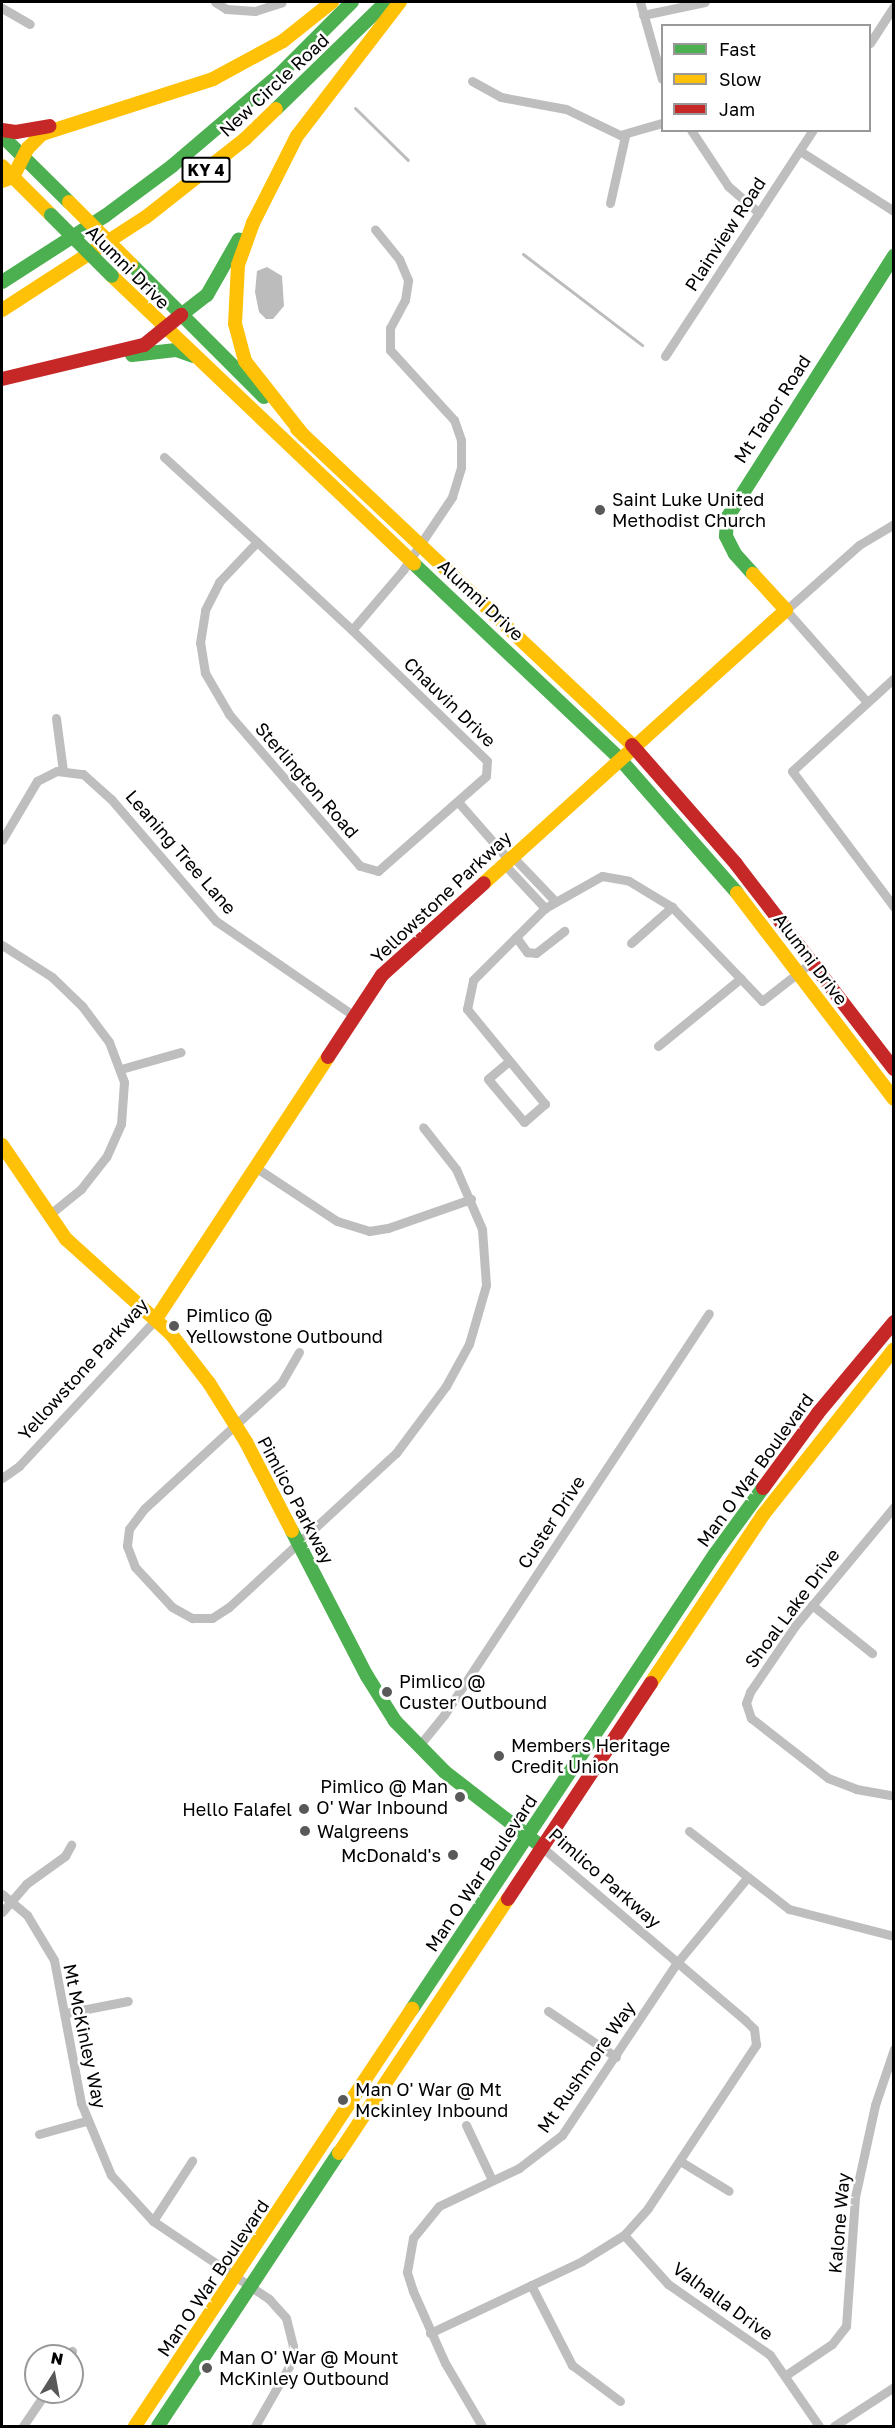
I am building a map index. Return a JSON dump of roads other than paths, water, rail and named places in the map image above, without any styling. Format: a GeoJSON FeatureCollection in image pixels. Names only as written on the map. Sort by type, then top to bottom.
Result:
{"type":"FeatureCollection","features":[{"type":"Feature","properties":{"kind":"main road"},"geometry":{"type":"LineString","coordinates":[[2,130],[25,131],[77,120],[199,84],[248,63],[283,41],[332,2]]}},
{"type":"Feature","properties":{"kind":"main road","name":"New Circle Road"},"geometry":{"type":"LineString","coordinates":[[2,282],[105,216],[172,166],[279,75],[352,2]]}},
{"type":"Feature","properties":{"kind":"main road","name":"New Circle Road"},"geometry":{"type":"LineString","coordinates":[[2,310],[146,217],[244,139],[386,2]]}},
{"type":"Feature","properties":{"kind":"main road"},"geometry":{"type":"LineString","coordinates":[[2,379],[91,360],[144,345],[165,329],[180,313],[207,295],[312,113],[400,2]]}},
{"type":"Feature","properties":{"kind":"main road"},"geometry":{"type":"LineString","coordinates":[[7,179],[42,134],[77,120]]}},
{"type":"Feature","properties":{"kind":"main road","name":"Alumni Drive"},"geometry":{"type":"LineString","coordinates":[[2,136],[304,436],[419,546],[543,658],[632,746],[736,864],[894,1069]]}},
{"type":"Feature","properties":{"kind":"main road","name":"Alumni Drive"},"geometry":{"type":"LineString","coordinates":[[2,166],[7,179],[51,215],[193,356],[619,758],[729,883],[894,1099]]}},
{"type":"Feature","properties":{"kind":"main road"},"geometry":{"type":"LineString","coordinates":[[273,180],[238,265],[235,324],[245,361],[256,379],[304,436]]}},
{"type":"Feature","properties":{"kind":"main road","name":"Mt Tabor Road"},"geometry":{"type":"LineString","coordinates":[[786,610],[735,554],[726,536],[727,518],[894,256]]}},
{"type":"Feature","properties":{"kind":"main road"},"geometry":{"type":"LineString","coordinates":[[91,360],[169,350],[193,356]]}},
{"type":"Feature","properties":{"kind":"main road","name":"Yellowstone Parkway"},"geometry":{"type":"LineString","coordinates":[[156,1319],[353,1015],[393,963],[786,610]]}},
{"type":"Feature","properties":{"kind":"main road","name":"Pimlico Parkway"},"geometry":{"type":"LineString","coordinates":[[2,1145],[49,1215],[73,1245],[156,1319],[209,1383],[236,1425],[378,1696],[418,1747],[466,1790],[542,1847]]}},
{"type":"Feature","properties":{"kind":"main road","name":"Man O War Boulevard"},"geometry":{"type":"LineString","coordinates":[[135,2427],[769,1477],[894,1322]]}},
{"type":"Feature","properties":{"kind":"main road","name":"Man O War Boulevard"},"geometry":{"type":"LineString","coordinates":[[158,2427],[763,1515],[894,1349]]}},
{"type":"Feature","properties":{"kind":"street"},"geometry":{"type":"LineString","coordinates":[[215,2],[226,9],[255,11],[282,2]]}},
{"type":"Feature","properties":{"kind":"street"},"geometry":{"type":"LineString","coordinates":[[639,2],[661,73]]}},
{"type":"Feature","properties":{"kind":"street"},"geometry":{"type":"LineString","coordinates":[[643,15],[705,2]]}},
{"type":"Feature","properties":{"kind":"street"},"geometry":{"type":"LineString","coordinates":[[871,41],[894,6],[887,2]]}},
{"type":"Feature","properties":{"kind":"street"},"geometry":{"type":"LineString","coordinates":[[2,8],[30,24]]}},
{"type":"Feature","properties":{"kind":"street"},"geometry":{"type":"LineString","coordinates":[[472,81],[501,97],[566,109],[625,136],[661,124]]}},
{"type":"Feature","properties":{"kind":"street"},"geometry":{"type":"LineString","coordinates":[[692,132],[728,186],[759,213]]}},
{"type":"Feature","properties":{"kind":"street","name":"Plainview Road"},"geometry":{"type":"LineString","coordinates":[[665,356],[812,132]]}},
{"type":"Feature","properties":{"kind":"street"},"geometry":{"type":"LineString","coordinates":[[610,203],[625,136]]}},
{"type":"Feature","properties":{"kind":"street"},"geometry":{"type":"LineString","coordinates":[[800,150],[894,211]]}},
{"type":"Feature","properties":{"kind":"street"},"geometry":{"type":"LineString","coordinates":[[352,630],[410,560],[459,482],[461,440],[445,407],[402,367],[390,350],[390,328],[405,300],[408,280],[399,259],[375,229]]}},
{"type":"Feature","properties":{"kind":"street","name":"Chauvin Drive"},"geometry":{"type":"LineString","coordinates":[[164,457],[352,630],[485,757],[486,776],[459,803]]}},
{"type":"Feature","properties":{"kind":"street","name":"Yellowstone Parkway"},"geometry":{"type":"LineString","coordinates":[[786,610],[859,545],[894,524]]}},
{"type":"Feature","properties":{"kind":"street","name":"Sterlington Road"},"geometry":{"type":"LineString","coordinates":[[257,542],[219,582],[203,618],[201,661],[210,689],[224,708],[366,870],[384,869],[459,803]]}},
{"type":"Feature","properties":{"kind":"street"},"geometry":{"type":"LineString","coordinates":[[786,610],[867,702]]}},
{"type":"Feature","properties":{"kind":"street"},"geometry":{"type":"LineString","coordinates":[[894,678],[792,771],[894,907]]}},
{"type":"Feature","properties":{"kind":"street"},"geometry":{"type":"LineString","coordinates":[[2,840],[37,781],[63,771],[56,718]]}},
{"type":"Feature","properties":{"kind":"street","name":"Leaning Tree Lane"},"geometry":{"type":"LineString","coordinates":[[63,771],[83,774],[96,783],[204,908],[233,936],[353,1015]]}},
{"type":"Feature","properties":{"kind":"street"},"geometry":{"type":"LineString","coordinates":[[459,803],[508,859],[545,908]]}},
{"type":"Feature","properties":{"kind":"street"},"geometry":{"type":"LineString","coordinates":[[508,859],[554,900]]}},
{"type":"Feature","properties":{"kind":"street"},"geometry":{"type":"LineString","coordinates":[[508,1062],[488,1079],[524,1122],[545,1104],[508,1062],[467,1009],[468,992],[472,980],[554,900],[602,876],[629,880],[672,907],[762,1001],[812,962]]}},
{"type":"Feature","properties":{"kind":"street"},"geometry":{"type":"LineString","coordinates":[[631,943],[672,907]]}},
{"type":"Feature","properties":{"kind":"street"},"geometry":{"type":"LineString","coordinates":[[516,937],[527,952],[536,953],[564,931]]}},
{"type":"Feature","properties":{"kind":"street"},"geometry":{"type":"LineString","coordinates":[[2,945],[66,988],[97,1023],[121,1069],[124,1108],[115,1140],[81,1190],[49,1215]]}},
{"type":"Feature","properties":{"kind":"street"},"geometry":{"type":"LineString","coordinates":[[658,1046],[741,978]]}},
{"type":"Feature","properties":{"kind":"street"},"geometry":{"type":"LineString","coordinates":[[121,1069],[181,1052]]}},
{"type":"Feature","properties":{"kind":"street"},"geometry":{"type":"LineString","coordinates":[[299,1352],[281,1383],[134,1520],[127,1538],[129,1557],[172,1607],[202,1619],[224,1611],[412,1435],[470,1344],[480,1313],[486,1267],[482,1228],[456,1169],[423,1127]]}},
{"type":"Feature","properties":{"kind":"street"},"geometry":{"type":"LineString","coordinates":[[255,1167],[337,1221],[369,1231],[388,1228],[471,1199]]}},
{"type":"Feature","properties":{"kind":"street","name":"Custer Drive"},"geometry":{"type":"LineString","coordinates":[[418,1747],[444,1715],[709,1313]]}},
{"type":"Feature","properties":{"kind":"street","name":"Yellowstone Parkway"},"geometry":{"type":"LineString","coordinates":[[2,1478],[19,1466],[156,1319]]}},
{"type":"Feature","properties":{"kind":"street","name":"Shoal Lake Drive"},"geometry":{"type":"LineString","coordinates":[[894,1507],[812,1605],[750,1692],[746,1710],[828,1779],[856,1790],[894,1796]]}},
{"type":"Feature","properties":{"kind":"street"},"geometry":{"type":"LineString","coordinates":[[812,1605],[873,1653]]}},
{"type":"Feature","properties":{"kind":"street"},"geometry":{"type":"LineString","coordinates":[[689,1831],[746,1878],[789,1909],[894,1936]]}},
{"type":"Feature","properties":{"kind":"street"},"geometry":{"type":"LineString","coordinates":[[2,1912],[6,1896],[65,1856],[71,1845]]}},
{"type":"Feature","properties":{"kind":"street","name":"Pimlico Parkway"},"geometry":{"type":"LineString","coordinates":[[430,2333],[605,2249],[624,2235],[648,2208],[757,2040],[745,2020],[676,1964],[542,1847]]}},
{"type":"Feature","properties":{"kind":"street","name":"Mt Rushmore Way"},"geometry":{"type":"LineString","coordinates":[[482,2427],[430,2333],[407,2272],[413,2238],[420,2225],[439,2205],[527,2163],[555,2143],[616,2057],[676,1964],[746,1878]]}},
{"type":"Feature","properties":{"kind":"street","name":"Mt McKinley Way"},"geometry":{"type":"LineString","coordinates":[[6,1896],[45,1941],[66,2013],[86,2121],[111,2175],[153,2221],[251,2287],[282,2312],[293,2346],[288,2370],[255,2427]]}},
{"type":"Feature","properties":{"kind":"street"},"geometry":{"type":"LineString","coordinates":[[66,2013],[128,2001]]}},
{"type":"Feature","properties":{"kind":"street"},"geometry":{"type":"LineString","coordinates":[[548,2011],[616,2057]]}},
{"type":"Feature","properties":{"kind":"street","name":"Kalone Way"},"geometry":{"type":"LineString","coordinates":[[786,2376],[832,2344],[846,2326],[855,2197],[875,2105],[894,2049]]}},
{"type":"Feature","properties":{"kind":"street"},"geometry":{"type":"LineString","coordinates":[[39,2134],[86,2121]]}},
{"type":"Feature","properties":{"kind":"street"},"geometry":{"type":"LineString","coordinates":[[466,2125],[492,2180]]}},
{"type":"Feature","properties":{"kind":"street"},"geometry":{"type":"LineString","coordinates":[[153,2221],[192,2161]]}},
{"type":"Feature","properties":{"kind":"street"},"geometry":{"type":"LineString","coordinates":[[680,2161],[729,2191]]}},
{"type":"Feature","properties":{"kind":"street","name":"Valhalla Drive"},"geometry":{"type":"LineString","coordinates":[[624,2235],[668,2284],[762,2348],[786,2376],[819,2427]]}},
{"type":"Feature","properties":{"kind":"street"},"geometry":{"type":"LineString","coordinates":[[531,2285],[572,2365],[620,2401]]}},
{"type":"Feature","properties":{"kind":"street"},"geometry":{"type":"LineString","coordinates":[[834,2427],[894,2387]]}},
{"type":"Feature","properties":{"kind":"street"},"geometry":{"type":"LineString","coordinates":[[23,2427],[38,2404]]}},
{"type":"Feature","properties":{"kind":"waterway"},"geometry":{"type":"LineString","coordinates":[[355,108],[408,160]]}},
{"type":"Feature","properties":{"kind":"waterway"},"geometry":{"type":"LineString","coordinates":[[523,254],[642,345]]}},
{"type":"Feature","properties":{"kind":"place","name":"Saint Luke United Methodist Church"},"geometry":{"type":"Point","coordinates":[600,510]}},
{"type":"Feature","properties":{"kind":"place","name":"Pimlico @ Yellowstone Outbound"},"geometry":{"type":"Point","coordinates":[174,1326]}},
{"type":"Feature","properties":{"kind":"place","name":"Pimlico @ Custer Outbound"},"geometry":{"type":"Point","coordinates":[387,1692]}},
{"type":"Feature","properties":{"kind":"place","name":"Members Heritage Credit Union"},"geometry":{"type":"Point","coordinates":[499,1756]}},
{"type":"Feature","properties":{"kind":"place","name":"Pimlico @ Man O' War Inbound"},"geometry":{"type":"Point","coordinates":[460,1797]}},
{"type":"Feature","properties":{"kind":"place","name":"Hello Falafel"},"geometry":{"type":"Point","coordinates":[304,1809]}},
{"type":"Feature","properties":{"kind":"place","name":"Walgreens"},"geometry":{"type":"Point","coordinates":[305,1831]}},
{"type":"Feature","properties":{"kind":"place","name":"McDonald's"},"geometry":{"type":"Point","coordinates":[453,1855]}},
{"type":"Feature","properties":{"kind":"place","name":"Man O' War @ Mt Mckinley Inbound"},"geometry":{"type":"Point","coordinates":[343,2100]}},
{"type":"Feature","properties":{"kind":"place","name":"Man O' War @ Mount McKinley Outbound"},"geometry":{"type":"Point","coordinates":[207,2368]}}]}
